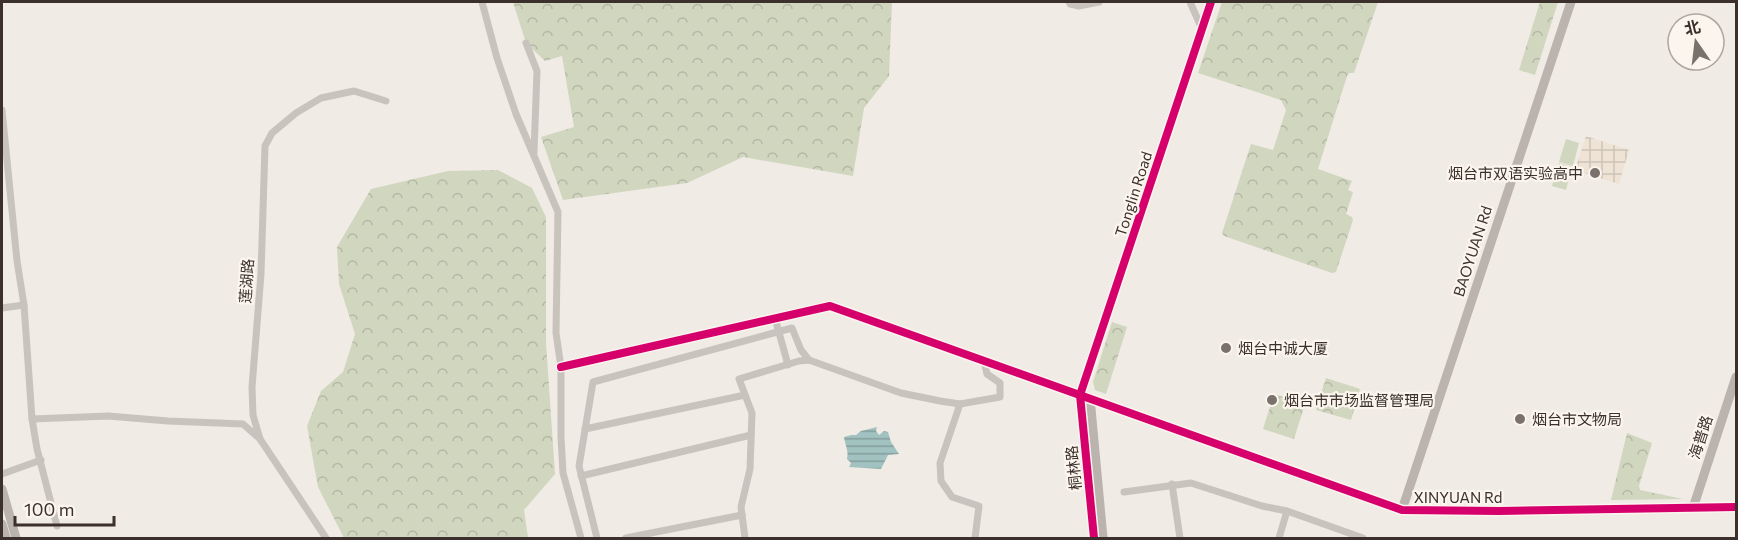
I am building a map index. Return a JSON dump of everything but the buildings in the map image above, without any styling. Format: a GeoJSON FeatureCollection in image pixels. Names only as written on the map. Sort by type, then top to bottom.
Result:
{"type":"FeatureCollection","features":[{"type":"Feature","properties":{"kind":"street"},"geometry":{"type":"LineString","coordinates":[[482,2],[497,58],[516,114],[558,212],[556,333],[561,367],[563,473],[581,538]]}},
{"type":"Feature","properties":{"kind":"street"},"geometry":{"type":"LineString","coordinates":[[1069,2],[1079,6],[1099,2]]}},
{"type":"Feature","properties":{"kind":"street"},"geometry":{"type":"LineString","coordinates":[[1190,2],[1202,29]]}},
{"type":"Feature","properties":{"kind":"street","name":"Tonglin Road"},"geometry":{"type":"LineString","coordinates":[[1080,395],[1211,2]]}},
{"type":"Feature","properties":{"kind":"street","name":"BAOYUAN Rd"},"geometry":{"type":"LineString","coordinates":[[1402,510],[1571,2]]}},
{"type":"Feature","properties":{"kind":"street"},"geometry":{"type":"LineString","coordinates":[[526,43],[537,71],[534,155]]}},
{"type":"Feature","properties":{"kind":"street","name":"莲湖路"},"geometry":{"type":"LineString","coordinates":[[326,538],[260,439],[253,415],[252,387],[261,274],[265,146],[272,133],[296,113],[321,98],[354,91],[386,101]]}},
{"type":"Feature","properties":{"kind":"street"},"geometry":{"type":"LineString","coordinates":[[2,110],[17,261],[24,305],[32,419],[37,449],[57,526]]}},
{"type":"Feature","properties":{"kind":"street"},"geometry":{"type":"LineString","coordinates":[[2,308],[24,305]]}},
{"type":"Feature","properties":{"kind":"street","name":"XINYUAN Rd"},"geometry":{"type":"LineString","coordinates":[[561,367],[830,306],[1402,510],[1499,511],[1737,507]]}},
{"type":"Feature","properties":{"kind":"street"},"geometry":{"type":"LineString","coordinates":[[775,318],[788,365]]}},
{"type":"Feature","properties":{"kind":"street"},"geometry":{"type":"LineString","coordinates":[[597,538],[579,466],[593,382],[792,328],[801,350],[809,360],[901,393],[960,404],[1000,397],[1000,383],[987,374],[984,361]]}},
{"type":"Feature","properties":{"kind":"street"},"geometry":{"type":"LineString","coordinates":[[745,538],[741,507],[750,469],[752,412],[739,380],[809,360]]}},
{"type":"Feature","properties":{"kind":"street","name":"海普路"},"geometry":{"type":"LineString","coordinates":[[1693,508],[1737,377]]}},
{"type":"Feature","properties":{"kind":"street"},"geometry":{"type":"LineString","coordinates":[[585,429],[745,395]]}},
{"type":"Feature","properties":{"kind":"street","name":"桐林路"},"geometry":{"type":"LineString","coordinates":[[1080,395],[1094,538]]}},
{"type":"Feature","properties":{"kind":"street","name":"桐林路"},"geometry":{"type":"LineString","coordinates":[[1090,398],[1103,538]]}},
{"type":"Feature","properties":{"kind":"street"},"geometry":{"type":"LineString","coordinates":[[960,404],[940,463],[941,481],[952,497],[978,506],[975,538]]}},
{"type":"Feature","properties":{"kind":"street"},"geometry":{"type":"LineString","coordinates":[[32,419],[108,416],[168,422],[243,424],[260,439]]}},
{"type":"Feature","properties":{"kind":"street"},"geometry":{"type":"LineString","coordinates":[[581,476],[751,435]]}},
{"type":"Feature","properties":{"kind":"street"},"geometry":{"type":"LineString","coordinates":[[2,474],[41,460]]}},
{"type":"Feature","properties":{"kind":"street"},"geometry":{"type":"LineString","coordinates":[[1124,492],[1191,483],[1262,506],[1287,511],[1363,538]]}},
{"type":"Feature","properties":{"kind":"street"},"geometry":{"type":"LineString","coordinates":[[1172,484],[1180,538]]}},
{"type":"Feature","properties":{"kind":"street"},"geometry":{"type":"LineString","coordinates":[[2,489],[16,538]]}},
{"type":"Feature","properties":{"kind":"street"},"geometry":{"type":"LineString","coordinates":[[1279,538],[1287,511]]}},
{"type":"Feature","properties":{"kind":"street"},"geometry":{"type":"LineString","coordinates":[[626,538],[742,515]]}},
{"type":"Feature","properties":{"kind":"street"},"geometry":{"type":"LineString","coordinates":[[2,524],[6,538]]}},
{"type":"Feature","properties":{"kind":"green space"},"geometry":{"type":"Polygon","coordinates":[[[513,2],[892,2],[889,76],[864,108],[853,176],[743,157],[687,183],[563,200],[541,137],[574,127],[562,56],[545,61],[526,43],[513,2]]]}},
{"type":"Feature","properties":{"kind":"green space"},"geometry":{"type":"Polygon","coordinates":[[[1222,2],[1378,2],[1354,73],[1349,73],[1347,76],[1318,169],[1352,181],[1348,190],[1353,192],[1346,214],[1353,220],[1336,272],[1332,273],[1224,236],[1222,233],[1251,144],[1273,150],[1286,110],[1281,100],[1198,73],[1222,2]]]}},
{"type":"Feature","properties":{"kind":"green space"},"geometry":{"type":"Polygon","coordinates":[[[1540,2],[1558,2],[1535,75],[1519,70],[1540,2]]]}},
{"type":"Feature","properties":{"kind":"green space"},"geometry":{"type":"Polygon","coordinates":[[[1566,139],[1579,143],[1573,166],[1559,162],[1566,139]]]}},
{"type":"Feature","properties":{"kind":"green space"},"geometry":{"type":"Polygon","coordinates":[[[1559,163],[1572,167],[1566,190],[1552,186],[1559,163]]]}},
{"type":"Feature","properties":{"kind":"green space"},"geometry":{"type":"Polygon","coordinates":[[[498,170],[532,188],[546,217],[546,343],[555,474],[524,510],[528,538],[344,538],[318,487],[307,426],[321,391],[343,372],[355,334],[339,284],[337,247],[371,189],[448,171],[498,170]]]}},
{"type":"Feature","properties":{"kind":"green space"},"geometry":{"type":"Polygon","coordinates":[[[1112,322],[1127,327],[1106,394],[1095,390],[1093,382],[1112,322]]]}},
{"type":"Feature","properties":{"kind":"green space"},"geometry":{"type":"Polygon","coordinates":[[[1326,378],[1360,389],[1351,420],[1316,410],[1326,378]]]}},
{"type":"Feature","properties":{"kind":"green space"},"geometry":{"type":"Polygon","coordinates":[[[1274,394],[1305,404],[1294,439],[1263,429],[1274,394]]]}},
{"type":"Feature","properties":{"kind":"green space"},"geometry":{"type":"Polygon","coordinates":[[[1627,433],[1652,443],[1639,486],[1640,490],[1683,499],[1611,500],[1627,433]]]}},
{"type":"Feature","properties":{"kind":"shaded area"},"geometry":{"type":"Polygon","coordinates":[[[1586,136],[1629,150],[1619,184],[1575,170],[1586,136]]]}},
{"type":"Feature","properties":{"kind":"water"},"geometry":{"type":"Polygon","coordinates":[[[877,427],[876,431],[879,435],[884,431],[888,432],[899,454],[888,455],[881,469],[849,467],[851,463],[847,459],[844,437],[877,427]]]}},
{"type":"Feature","properties":{"kind":"cycle path"},"geometry":{"type":"LineString","coordinates":[[1094,538],[1080,395],[1211,2]]}},
{"type":"Feature","properties":{"kind":"cycle path"},"geometry":{"type":"LineString","coordinates":[[561,367],[830,306],[1402,510],[1499,511],[1736,507]]}},
{"type":"Feature","properties":{"kind":"place","name":"烟台市双语实验高中"},"geometry":{"type":"Point","coordinates":[1595,173]}},
{"type":"Feature","properties":{"kind":"place","name":"烟台中诚大厦"},"geometry":{"type":"Point","coordinates":[1226,348]}},
{"type":"Feature","properties":{"kind":"place","name":"烟台市市场监督管理局"},"geometry":{"type":"Point","coordinates":[1272,400]}},
{"type":"Feature","properties":{"kind":"place","name":"烟台市文物局"},"geometry":{"type":"Point","coordinates":[1520,419]}}]}
